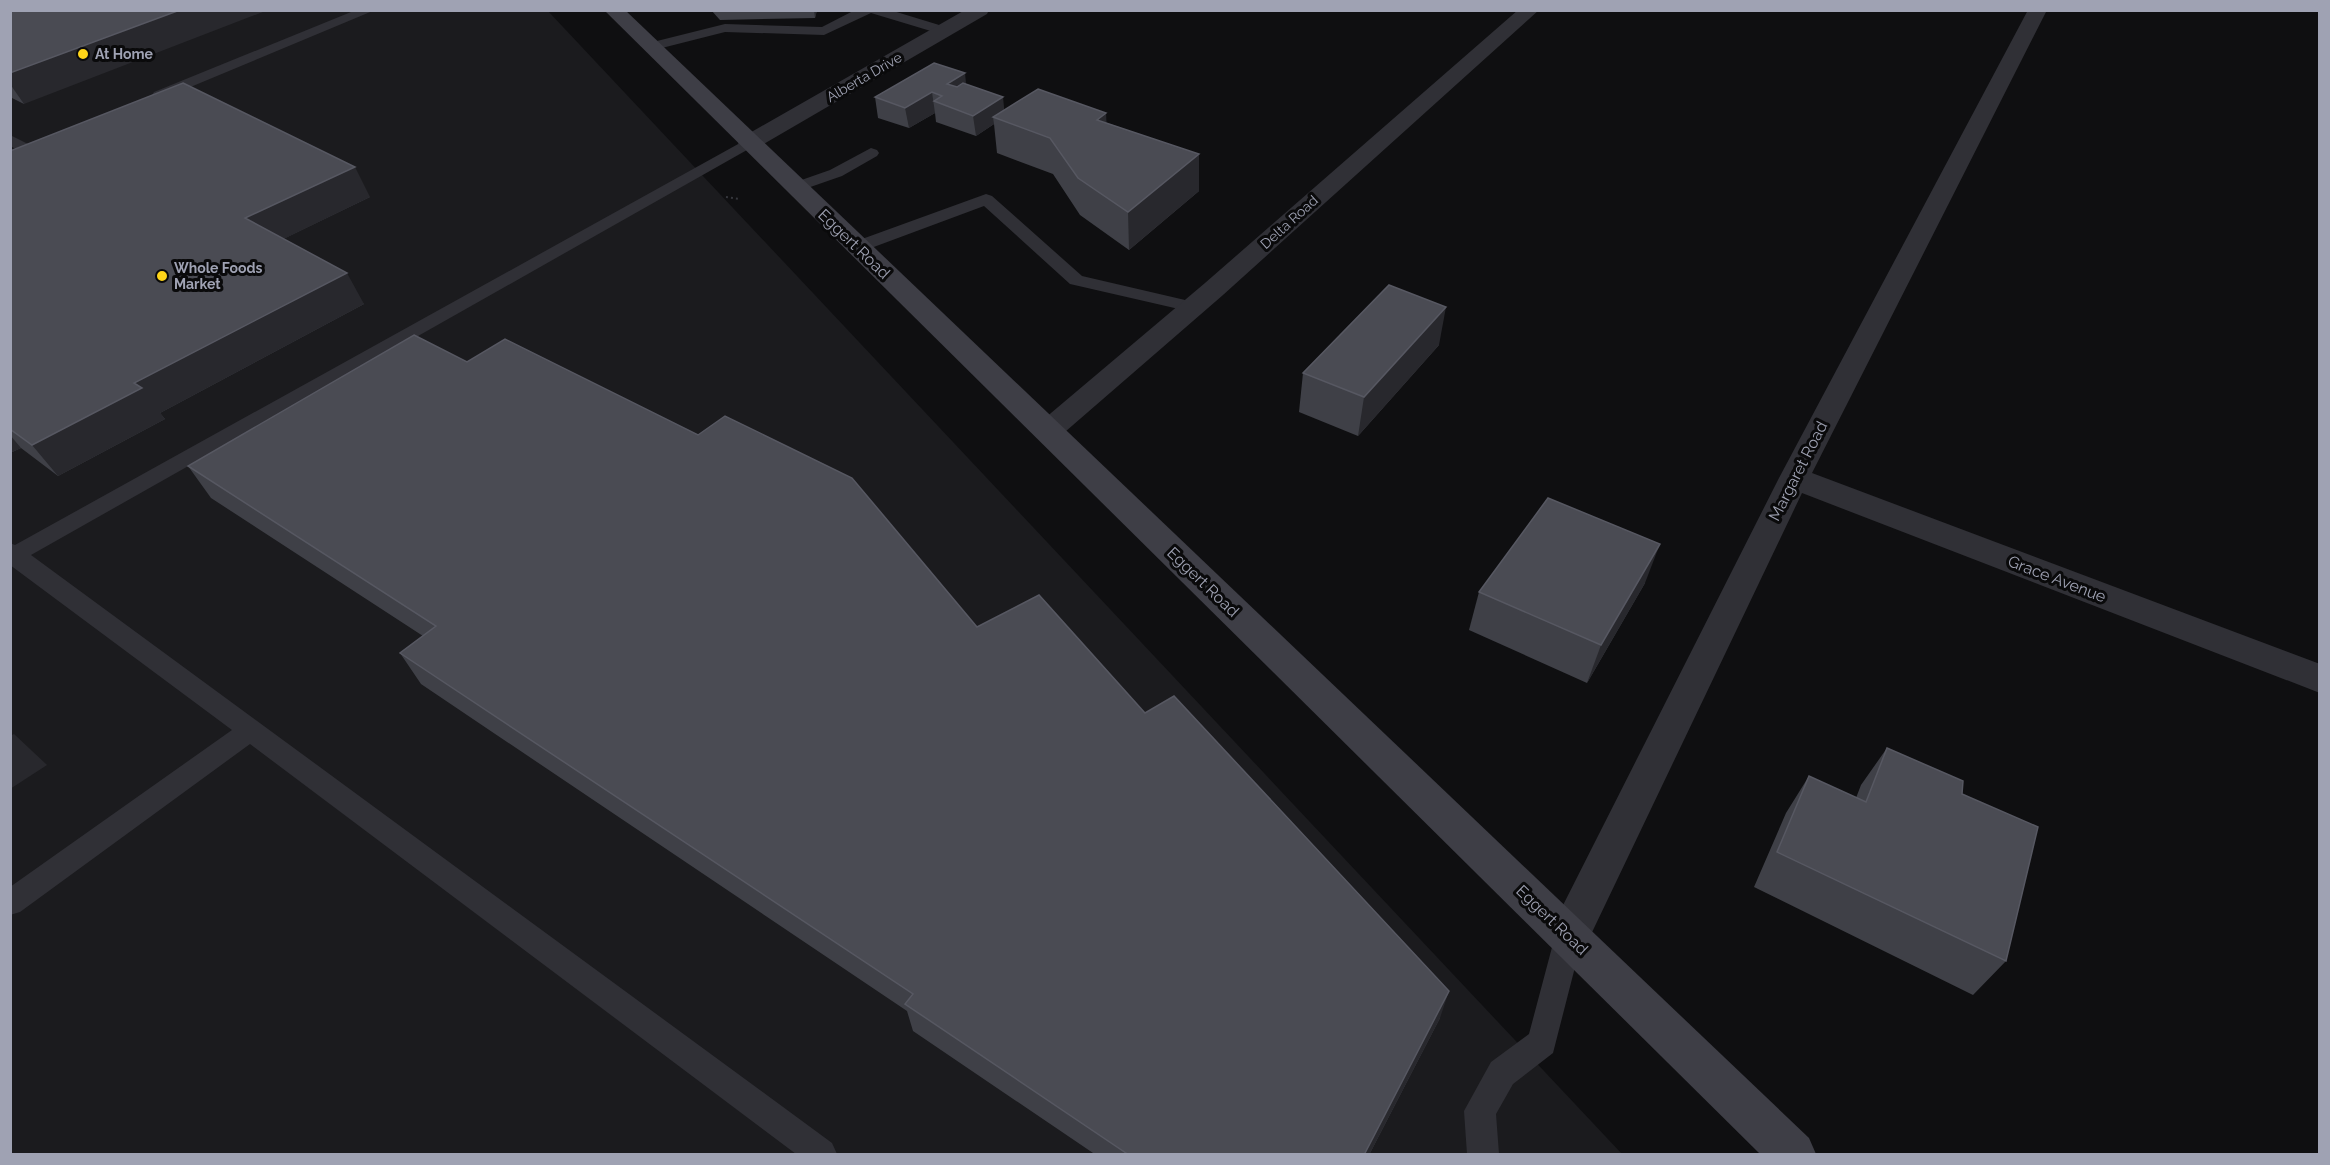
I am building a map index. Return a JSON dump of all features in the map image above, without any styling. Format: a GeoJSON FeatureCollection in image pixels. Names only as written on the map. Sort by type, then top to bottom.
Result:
{"type":"FeatureCollection","features":[{"type":"Feature","properties":{"kind":"street","name":"Eggert Road"},"geometry":{"type":"LineString","coordinates":[[613,10],[1793,1155]]}},
{"type":"Feature","properties":{"kind":"street","name":"Alberta Drive"},"geometry":{"type":"LineString","coordinates":[[749,143],[980,10]]}},
{"type":"Feature","properties":{"kind":"street","name":"Delta Road"},"geometry":{"type":"LineString","coordinates":[[1048,431],[1530,10]]}},
{"type":"Feature","properties":{"kind":"street","name":"Margaret Road"},"geometry":{"type":"LineString","coordinates":[[1569,936],[1794,478],[2038,10]]}},
{"type":"Feature","properties":{"kind":"street","name":"Grace Avenue"},"geometry":{"type":"LineString","coordinates":[[1794,478],[2319,679]]}},
{"type":"Feature","properties":{"kind":"lane"},"geometry":{"type":"LineString","coordinates":[[147,100],[369,10]]}},
{"type":"Feature","properties":{"kind":"lane"},"geometry":{"type":"LineString","coordinates":[[650,47],[725,28],[824,31],[867,10]]}},
{"type":"Feature","properties":{"kind":"lane"},"geometry":{"type":"LineString","coordinates":[[874,10],[944,31]]}},
{"type":"Feature","properties":{"kind":"lane"},"geometry":{"type":"LineString","coordinates":[[10,139],[33,147],[10,156]]}},
{"type":"Feature","properties":{"kind":"lane"},"geometry":{"type":"LineString","coordinates":[[749,143],[12,554],[252,729],[821,1155]]}},
{"type":"Feature","properties":{"kind":"lane"},"geometry":{"type":"LineString","coordinates":[[796,187],[836,173],[871,153]]}},
{"type":"Feature","properties":{"kind":"lane"},"geometry":{"type":"LineString","coordinates":[[857,247],[986,199],[1076,280],[1192,307]]}},
{"type":"Feature","properties":{"kind":"lane"},"geometry":{"type":"LineString","coordinates":[[10,903],[252,729]]}},
{"type":"Feature","properties":{"kind":"lane"},"geometry":{"type":"LineString","coordinates":[[1483,1155],[1480,1111],[1502,1073],[1542,1043],[1569,936]]}},
{"type":"Feature","properties":{"kind":"shaded area"},"geometry":{"type":"Polygon","coordinates":[[[10,11],[548,11],[1622,1154],[11,1154],[10,11]]]}},
{"type":"Feature","properties":{"kind":"building"},"geometry":{"type":"Polygon","coordinates":[[[10,10],[180,10],[10,73],[10,10]]]}},
{"type":"Feature","properties":{"kind":"building"},"geometry":{"type":"Polygon","coordinates":[[[934,63],[965,73],[947,84],[957,87],[963,83],[1003,97],[973,116],[934,101],[942,96],[932,92],[905,108],[875,97],[934,63]]]}},
{"type":"Feature","properties":{"kind":"building","name":"Whole Foods Market"},"geometry":{"type":"Polygon","coordinates":[[[183,83],[355,167],[245,218],[347,273],[134,383],[142,388],[32,445],[10,429],[10,151],[183,83]]]}},
{"type":"Feature","properties":{"kind":"building"},"geometry":{"type":"Polygon","coordinates":[[[1038,89],[1106,113],[1097,120],[1199,154],[1128,212],[1078,178],[1050,138],[993,117],[1038,89]]]}},
{"type":"Feature","properties":{"kind":"building"},"geometry":{"type":"Polygon","coordinates":[[[1389,285],[1446,307],[1364,397],[1303,373],[1389,285]]]}},
{"type":"Feature","properties":{"kind":"building"},"geometry":{"type":"Polygon","coordinates":[[[414,335],[467,362],[505,339],[698,435],[725,416],[852,478],[977,627],[1039,595],[1145,713],[1174,696],[1449,991],[1364,1155],[1129,1155],[905,1004],[913,994],[400,653],[436,626],[188,466],[414,335]]]}},
{"type":"Feature","properties":{"kind":"building"},"geometry":{"type":"Polygon","coordinates":[[[1548,498],[1660,544],[1601,645],[1479,592],[1548,498]]]}},
{"type":"Feature","properties":{"kind":"building"},"geometry":{"type":"Polygon","coordinates":[[[1887,748],[1963,781],[1962,794],[2038,827],[2006,961],[1777,852],[1809,776],[1866,802],[1887,748]]]}},
{"type":"Feature","properties":{"kind":"place","name":"At Home"},"geometry":{"type":"Point","coordinates":[83,54]}},
{"type":"Feature","properties":{"kind":"place","name":"Whole Foods Market"},"geometry":{"type":"Point","coordinates":[162,276]}}]}
